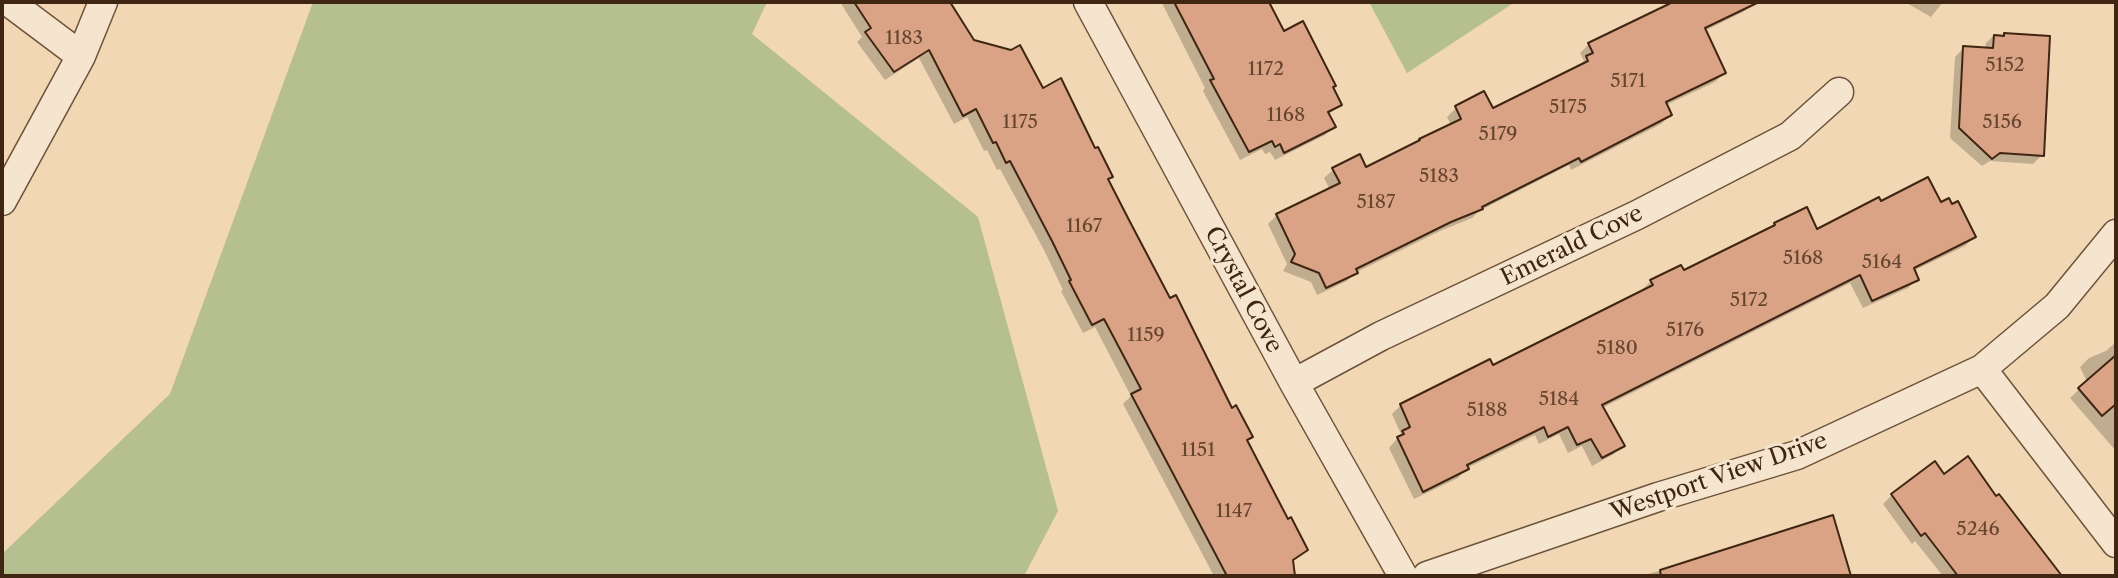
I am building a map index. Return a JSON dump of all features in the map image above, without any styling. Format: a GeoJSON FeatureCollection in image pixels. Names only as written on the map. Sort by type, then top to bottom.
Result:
{"type":"FeatureCollection","features":[{"type":"Feature","properties":{"kind":"street"},"geometry":{"type":"LineString","coordinates":[[9,2],[81,56]]}},
{"type":"Feature","properties":{"kind":"street"},"geometry":{"type":"LineString","coordinates":[[2,201],[81,56],[103,2]]}},
{"type":"Feature","properties":{"kind":"street","name":"Crystal Cove"},"geometry":{"type":"LineString","coordinates":[[1088,2],[1294,383],[1403,576]]}},
{"type":"Feature","properties":{"kind":"street","name":"Emerald Cove"},"geometry":{"type":"LineString","coordinates":[[1294,383],[1381,336],[1637,215],[1790,136],[1839,92]]}},
{"type":"Feature","properties":{"kind":"street","name":"Westport View Drive"},"geometry":{"type":"LineString","coordinates":[[1427,576],[1658,497],[1797,455],[1982,369],[2057,306],[2116,234]]}},
{"type":"Feature","properties":{"kind":"street"},"geometry":{"type":"LineString","coordinates":[[1982,369],[2116,542]]}},
{"type":"Feature","properties":{"kind":"green space"},"geometry":{"type":"Polygon","coordinates":[[[313,2],[767,2],[752,34],[978,217],[1058,511],[1024,576],[2,576],[2,554],[170,394],[313,2]]]}},
{"type":"Feature","properties":{"kind":"green space"},"geometry":{"type":"Polygon","coordinates":[[[1369,2],[1515,2],[1407,73],[1369,2]]]}},
{"type":"Feature","properties":{"kind":"building"},"geometry":{"type":"Polygon","coordinates":[[[854,2],[950,2],[974,40],[1011,50],[1020,45],[1043,88],[1061,78],[1095,148],[1098,147],[1113,177],[1108,179],[1129,220],[1170,298],[1176,295],[1232,408],[1236,405],[1253,437],[1247,440],[1288,519],[1291,517],[1308,550],[1293,560],[1295,576],[1227,576],[1131,394],[1141,389],[1104,319],[1092,325],[1010,161],[1006,163],[976,109],[963,116],[929,50],[894,72],[865,32],[871,28],[854,2]]]}},
{"type":"Feature","properties":{"kind":"building"},"geometry":{"type":"Polygon","coordinates":[[[1174,2],[1269,2],[1284,31],[1303,21],[1336,86],[1333,87],[1342,105],[1328,112],[1336,127],[1284,153],[1280,144],[1275,147],[1272,141],[1249,152],[1210,80],[1214,79],[1174,2]]]}},
{"type":"Feature","properties":{"kind":"building"},"geometry":{"type":"Polygon","coordinates":[[[1673,2],[1759,2],[1705,28],[1726,73],[1666,102],[1672,115],[1581,162],[1579,158],[1482,207],[1483,209],[1356,269],[1358,273],[1326,288],[1319,273],[1291,262],[1295,254],[1276,214],[1340,183],[1332,168],[1360,154],[1366,167],[1420,140],[1461,119],[1455,106],[1484,91],[1493,108],[1588,61],[1586,56],[1593,53],[1588,43],[1673,2]]]}},
{"type":"Feature","properties":{"kind":"building"},"geometry":{"type":"Polygon","coordinates":[[[2004,33],[2050,36],[2044,156],[2000,153],[1992,159],[1959,128],[1963,46],[1993,48],[1994,35],[2004,36],[2004,33]]]}},
{"type":"Feature","properties":{"kind":"building"},"geometry":{"type":"Polygon","coordinates":[[[1928,177],[1941,202],[1949,198],[1952,204],[1958,201],[1976,237],[1914,268],[1919,280],[1872,301],[1860,275],[1602,405],[1625,446],[1602,458],[1591,439],[1577,445],[1568,427],[1548,437],[1544,427],[1467,465],[1469,469],[1423,492],[1397,437],[1410,427],[1400,404],[1490,359],[1493,365],[1653,285],[1650,280],[1681,265],[1684,270],[1807,207],[1817,229],[1879,197],[1881,201],[1928,177]]]}},
{"type":"Feature","properties":{"kind":"building"},"geometry":{"type":"Polygon","coordinates":[[[2116,355],[2116,404],[2102,416],[2078,388],[2116,355]]]}},
{"type":"Feature","properties":{"kind":"building"},"geometry":{"type":"Polygon","coordinates":[[[1968,456],[1996,496],[1999,494],[2062,576],[1958,576],[1925,533],[1921,536],[1891,494],[1935,461],[1944,474],[1968,456]]]}},
{"type":"Feature","properties":{"kind":"building"},"geometry":{"type":"Polygon","coordinates":[[[1833,515],[1851,576],[1661,576],[1660,570],[1833,515]]]}}]}
